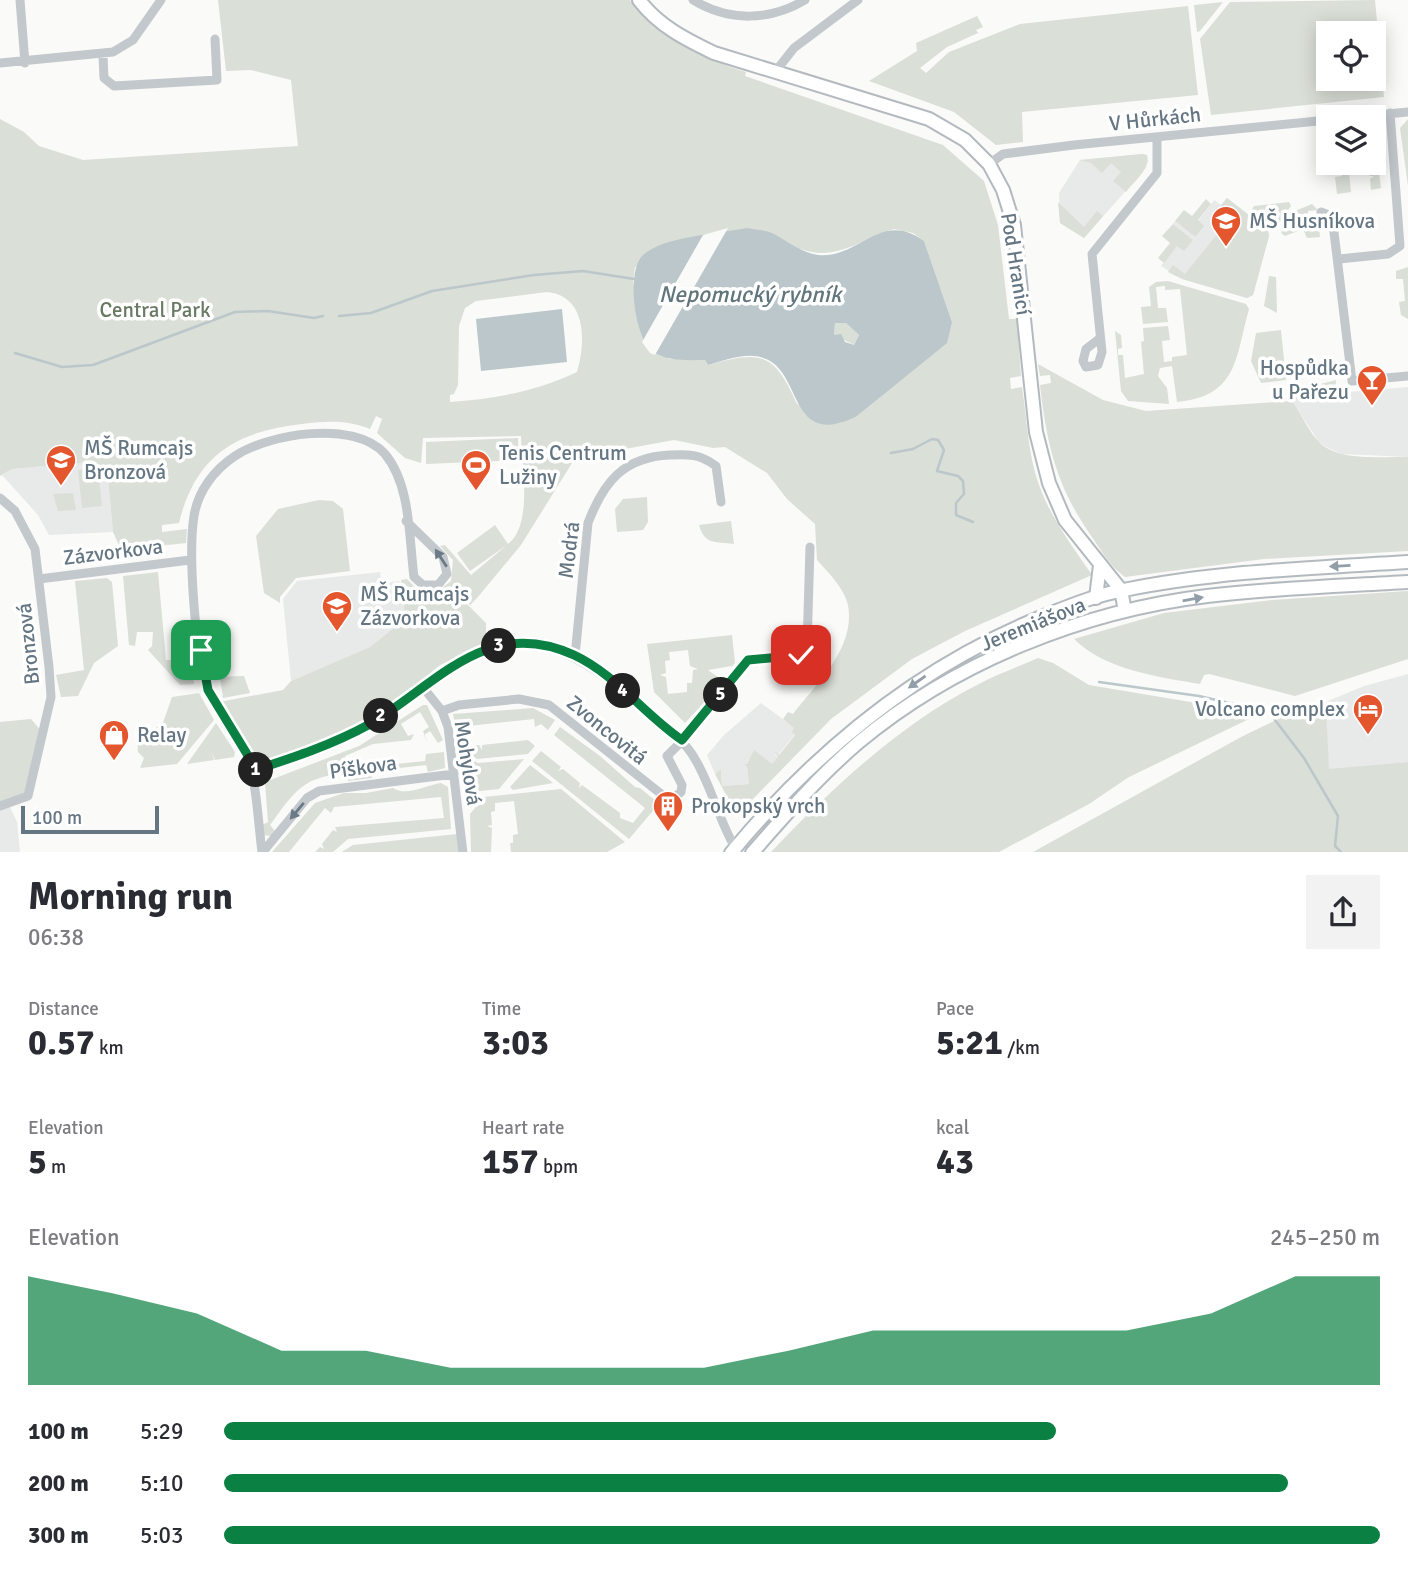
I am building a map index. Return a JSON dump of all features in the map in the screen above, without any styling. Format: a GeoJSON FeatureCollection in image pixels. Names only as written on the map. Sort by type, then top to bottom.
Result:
{"type":"FeatureCollection","features":[{"type":"Feature","properties":{"kind":"main road","name":"Pod Hranicí"},"geometry":{"type":"LineString","coordinates":[[639,0],[661,23],[687,40],[715,53],[929,119],[954,131],[989,164],[1003,190],[1014,225],[1036,432],[1049,483],[1065,520],[1121,590],[1125,611]]}},
{"type":"Feature","properties":{"kind":"main road","name":"Jeremiášova"},"geometry":{"type":"LineString","coordinates":[[735,851],[810,767],[843,737],[890,700],[976,646],[1078,603],[1121,590],[1199,577],[1408,562]]}},
{"type":"Feature","properties":{"kind":"main road"},"geometry":{"type":"LineString","coordinates":[[1096,598],[1100,565]]}},
{"type":"Feature","properties":{"kind":"main road","name":"Jeremiášova"},"geometry":{"type":"LineString","coordinates":[[752,852],[816,781],[860,741],[928,693],[982,664],[1086,622],[1125,611],[1206,596],[1408,582]]}},
{"type":"Feature","properties":{"kind":"street"},"geometry":{"type":"LineString","coordinates":[[20,0],[25,63]]}},
{"type":"Feature","properties":{"kind":"street"},"geometry":{"type":"LineString","coordinates":[[0,64],[103,55],[133,40],[161,0]]}},
{"type":"Feature","properties":{"kind":"street"},"geometry":{"type":"LineString","coordinates":[[694,0],[728,15],[757,17],[779,12],[806,0]]}},
{"type":"Feature","properties":{"kind":"street"},"geometry":{"type":"LineString","coordinates":[[775,72],[794,48],[858,0]]}},
{"type":"Feature","properties":{"kind":"street"},"geometry":{"type":"LineString","coordinates":[[103,55],[104,78],[114,86],[217,80],[215,39]]}},
{"type":"Feature","properties":{"kind":"street"},"geometry":{"type":"LineString","coordinates":[[1386,113],[1408,112]]}},
{"type":"Feature","properties":{"kind":"street"},"geometry":{"type":"LineString","coordinates":[[1339,259],[1388,254],[1400,246],[1390,113]]}},
{"type":"Feature","properties":{"kind":"street","name":"V Hůrkách"},"geometry":{"type":"LineString","coordinates":[[989,164],[1003,154],[1316,121]]}},
{"type":"Feature","properties":{"kind":"street"},"geometry":{"type":"LineString","coordinates":[[1099,339],[1092,254],[1157,173],[1157,138]]}},
{"type":"Feature","properties":{"kind":"street"},"geometry":{"type":"LineString","coordinates":[[1321,212],[1332,220],[1339,259],[1352,381],[1408,376]]}},
{"type":"Feature","properties":{"kind":"street","name":"Zázvorkova"},"geometry":{"type":"LineString","coordinates":[[252,771],[247,754],[214,703],[206,683],[190,560],[194,514],[210,479],[235,456],[282,438],[336,433],[361,440],[380,450],[394,469],[400,484],[414,576],[423,585],[438,585],[447,574],[446,562],[406,521]]}},
{"type":"Feature","properties":{"kind":"street","name":"Modrá"},"geometry":{"type":"LineString","coordinates":[[575,656],[588,523],[595,504],[628,463],[656,455],[693,453],[706,458],[716,466],[721,502]]}},
{"type":"Feature","properties":{"kind":"street","name":"Bronzová"},"geometry":{"type":"LineString","coordinates":[[0,498],[15,511],[32,538],[51,697],[27,796],[0,806]]}},
{"type":"Feature","properties":{"kind":"street"},"geometry":{"type":"LineString","coordinates":[[682,740],[748,660],[801,655],[807,648],[810,547]]}},
{"type":"Feature","properties":{"kind":"street","name":"Zázvorkova"},"geometry":{"type":"LineString","coordinates":[[39,579],[190,560]]}},
{"type":"Feature","properties":{"kind":"street"},"geometry":{"type":"LineString","coordinates":[[252,771],[342,738],[372,722],[460,660],[499,646],[533,644],[575,656],[606,677],[682,740],[696,759],[735,851]]}},
{"type":"Feature","properties":{"kind":"street","name":"Mohylová"},"geometry":{"type":"LineString","coordinates":[[422,686],[442,710],[449,733],[463,852]]}},
{"type":"Feature","properties":{"kind":"street","name":"Zvoncovitá"},"geometry":{"type":"LineString","coordinates":[[442,710],[459,705],[519,699],[549,705],[670,801],[681,792],[682,785],[667,756],[682,740]]}},
{"type":"Feature","properties":{"kind":"street","name":"Píškova"},"geometry":{"type":"LineString","coordinates":[[252,771],[262,852]]}},
{"type":"Feature","properties":{"kind":"street","name":"Píškova"},"geometry":{"type":"LineString","coordinates":[[262,852],[307,798],[319,791],[454,774]]}},
{"type":"Feature","properties":{"kind":"shaded area"},"geometry":{"type":"Polygon","coordinates":[[[1147,155],[1146,168],[1084,238],[1060,223],[1059,193],[1080,160],[1147,155]]]}},
{"type":"Feature","properties":{"kind":"shaded area","name":"MŠ Husníkova"},"geometry":{"type":"Polygon","coordinates":[[[1227,198],[1268,230],[1269,236],[1253,295],[1247,298],[1182,279],[1161,266],[1177,245],[1193,240],[1173,224],[1175,221],[1195,237],[1198,221],[1214,200],[1221,205],[1227,198]]]}},
{"type":"Feature","properties":{"kind":"shaded area"},"geometry":{"type":"Polygon","coordinates":[[[1408,387],[1408,457],[1342,454],[1328,448],[1319,442],[1289,397],[1408,387]]]}},
{"type":"Feature","properties":{"kind":"shaded area","name":"MŠ Rumcajs Bronzová"},"geometry":{"type":"Polygon","coordinates":[[[91,462],[107,468],[113,532],[49,535],[38,515],[2,475],[12,469],[91,462]]]}},
{"type":"Feature","properties":{"kind":"shaded area","name":"MŠ Rumcajs Zázvorkova"},"geometry":{"type":"Polygon","coordinates":[[[380,572],[382,583],[400,581],[405,619],[370,647],[291,681],[283,599],[297,581],[380,572]]]}},
{"type":"Feature","properties":{"kind":"shaded area","name":"Volcano complex"},"geometry":{"type":"Polygon","coordinates":[[[1408,674],[1408,762],[1329,770],[1323,703],[1364,686],[1408,674]]]}},
{"type":"Feature","properties":{"kind":"shaded area"},"geometry":{"type":"Polygon","coordinates":[[[761,703],[795,728],[795,734],[778,755],[774,754],[778,757],[772,765],[754,751],[747,764],[749,784],[722,786],[721,769],[715,774],[707,755],[724,735],[761,703]]]}},
{"type":"Feature","properties":{"kind":"shaded area"},"geometry":{"type":"Polygon","coordinates":[[[9,805],[17,822],[20,852],[0,852],[0,806],[9,805]]]}},
{"type":"Feature","properties":{"kind":"green space","name":"Central Park"},"geometry":{"type":"Polygon","coordinates":[[[218,0],[630,0],[654,25],[682,45],[746,72],[745,76],[943,145],[984,181],[998,225],[1009,319],[1017,319],[1021,376],[1010,378],[1011,389],[1022,387],[1032,462],[1044,497],[1062,531],[1092,575],[965,631],[912,659],[831,719],[752,800],[732,806],[715,774],[721,769],[722,786],[749,784],[747,766],[743,765],[747,764],[754,750],[772,764],[778,757],[775,752],[779,755],[795,735],[792,732],[794,728],[783,719],[788,712],[793,714],[823,678],[846,636],[848,605],[839,586],[817,560],[815,524],[787,499],[767,473],[725,447],[713,448],[674,440],[603,453],[582,447],[521,545],[477,598],[470,605],[465,599],[452,595],[463,600],[486,623],[486,644],[440,665],[372,722],[252,771],[247,754],[214,703],[283,690],[291,681],[370,647],[405,619],[401,580],[407,579],[422,594],[432,596],[451,581],[453,560],[440,546],[445,545],[471,575],[507,545],[470,571],[457,553],[495,525],[508,544],[521,523],[524,478],[521,436],[423,438],[421,463],[405,458],[377,433],[382,419],[376,416],[370,429],[336,422],[278,428],[238,441],[208,464],[186,500],[179,523],[162,525],[162,532],[187,529],[186,543],[121,550],[113,532],[107,468],[91,462],[12,469],[0,476],[0,119],[24,132],[39,146],[83,160],[298,146],[291,80],[251,70],[226,71],[218,0]],[[894,229],[848,248],[826,253],[801,249],[635,267],[633,282],[651,350],[670,359],[705,360],[708,365],[741,357],[764,359],[781,374],[797,404],[857,416],[880,397],[952,322],[924,241],[913,233],[894,229]],[[547,292],[476,301],[465,308],[459,326],[458,385],[454,394],[450,395],[450,402],[515,393],[577,372],[582,335],[576,311],[570,302],[560,295],[547,292]]]}},
{"type":"Feature","properties":{"kind":"green space"},"geometry":{"type":"Polygon","coordinates":[[[1375,0],[1377,21],[1316,21],[1316,91],[1383,91],[1384,97],[1211,115],[1200,39],[1230,2],[1375,0]]]}},
{"type":"Feature","properties":{"kind":"green space"},"geometry":{"type":"Polygon","coordinates":[[[1223,2],[1200,31],[1197,32],[1194,5],[1223,2]]]}},
{"type":"Feature","properties":{"kind":"green space"},"geometry":{"type":"Polygon","coordinates":[[[1188,6],[1198,95],[1022,112],[1023,142],[996,145],[954,112],[869,81],[917,51],[916,43],[977,16],[983,27],[976,30],[978,33],[947,47],[920,68],[926,73],[949,52],[1020,24],[1188,6]]]}},
{"type":"Feature","properties":{"kind":"green space"},"geometry":{"type":"Polygon","coordinates":[[[1408,119],[1408,186],[1400,128],[1408,119]]]}},
{"type":"Feature","properties":{"kind":"green space"},"geometry":{"type":"Polygon","coordinates":[[[1147,155],[1146,166],[1126,192],[1113,181],[1121,172],[1111,163],[1102,173],[1091,163],[1080,160],[1147,155]]]}},
{"type":"Feature","properties":{"kind":"green space"},"geometry":{"type":"Polygon","coordinates":[[[1349,175],[1351,192],[1337,194],[1335,177],[1349,175]]]}},
{"type":"Feature","properties":{"kind":"green space"},"geometry":{"type":"Polygon","coordinates":[[[1379,175],[1381,188],[1371,190],[1370,179],[1374,176],[1370,176],[1379,175]]]}},
{"type":"Feature","properties":{"kind":"green space","name":"MŠ Husníkova"},"geometry":{"type":"Polygon","coordinates":[[[1227,198],[1268,230],[1269,236],[1253,295],[1247,298],[1182,279],[1168,272],[1173,265],[1185,274],[1227,222],[1215,213],[1227,198]]]}},
{"type":"Feature","properties":{"kind":"green space"},"geometry":{"type":"Polygon","coordinates":[[[1206,199],[1211,204],[1198,220],[1204,226],[1195,237],[1175,221],[1184,210],[1192,216],[1206,199]]]}},
{"type":"Feature","properties":{"kind":"green space"},"geometry":{"type":"Polygon","coordinates":[[[1058,202],[1084,227],[1097,211],[1103,216],[1084,238],[1060,223],[1058,202]]]}},
{"type":"Feature","properties":{"kind":"green space"},"geometry":{"type":"Polygon","coordinates":[[[1289,202],[1291,206],[1275,228],[1251,211],[1254,206],[1289,202]]]}},
{"type":"Feature","properties":{"kind":"green space"},"geometry":{"type":"Polygon","coordinates":[[[1312,204],[1318,210],[1308,211],[1308,218],[1318,217],[1320,237],[1307,238],[1303,229],[1285,236],[1281,233],[1295,211],[1312,204]]]}},
{"type":"Feature","properties":{"kind":"green space"},"geometry":{"type":"Polygon","coordinates":[[[1173,224],[1193,240],[1184,251],[1177,246],[1164,263],[1158,258],[1170,243],[1162,236],[1173,224]]]}},
{"type":"Feature","properties":{"kind":"green space"},"geometry":{"type":"Polygon","coordinates":[[[1408,267],[1408,319],[1401,315],[1399,302],[1405,301],[1403,279],[1396,279],[1396,271],[1408,267]]]}},
{"type":"Feature","properties":{"kind":"green space"},"geometry":{"type":"Polygon","coordinates":[[[1269,276],[1276,277],[1277,313],[1264,306],[1269,276]]]}},
{"type":"Feature","properties":{"kind":"green space"},"geometry":{"type":"Polygon","coordinates":[[[1168,281],[1246,304],[1249,309],[1236,359],[1223,383],[1212,392],[1197,398],[1177,402],[1172,366],[1160,368],[1158,376],[1167,388],[1169,404],[1128,401],[1121,391],[1115,331],[1121,335],[1122,348],[1118,349],[1118,355],[1123,355],[1125,378],[1144,374],[1141,342],[1144,341],[1143,328],[1168,326],[1170,340],[1162,341],[1164,362],[1172,361],[1172,357],[1187,355],[1180,289],[1165,290],[1165,286],[1156,287],[1158,308],[1166,308],[1168,322],[1143,324],[1141,307],[1151,306],[1149,287],[1156,282],[1168,281]]]}},
{"type":"Feature","properties":{"kind":"green space"},"geometry":{"type":"Polygon","coordinates":[[[835,323],[846,323],[859,335],[854,345],[834,335],[835,323]]]}},
{"type":"Feature","properties":{"kind":"green space"},"geometry":{"type":"Polygon","coordinates":[[[1281,330],[1286,380],[1261,383],[1251,361],[1256,333],[1281,330]]]}},
{"type":"Feature","properties":{"kind":"green space"},"geometry":{"type":"Polygon","coordinates":[[[1038,364],[1103,400],[1146,411],[1292,401],[1316,439],[1329,449],[1350,456],[1408,457],[1408,551],[1264,559],[1125,577],[1111,565],[1081,521],[1062,484],[1050,448],[1040,385],[1051,383],[1050,375],[1040,376],[1038,364]]]}},
{"type":"Feature","properties":{"kind":"green space"},"geometry":{"type":"Polygon","coordinates":[[[1336,380],[1335,393],[1331,395],[1297,398],[1293,394],[1293,391],[1336,380]]]}},
{"type":"Feature","properties":{"kind":"green space"},"geometry":{"type":"Polygon","coordinates":[[[518,438],[519,460],[426,464],[426,442],[518,438]]]}},
{"type":"Feature","properties":{"kind":"green space"},"geometry":{"type":"Polygon","coordinates":[[[98,468],[102,506],[82,508],[78,470],[98,468]]]}},
{"type":"Feature","properties":{"kind":"green space"},"geometry":{"type":"Polygon","coordinates":[[[73,493],[76,510],[58,511],[53,494],[73,493]]]}},
{"type":"Feature","properties":{"kind":"green space"},"geometry":{"type":"Polygon","coordinates":[[[647,497],[648,522],[643,530],[617,532],[615,509],[623,499],[647,497]]]}},
{"type":"Feature","properties":{"kind":"green space"},"geometry":{"type":"Polygon","coordinates":[[[319,500],[333,501],[343,509],[350,571],[296,578],[280,597],[280,603],[264,593],[256,536],[278,509],[319,500]]]}},
{"type":"Feature","properties":{"kind":"green space"},"geometry":{"type":"Polygon","coordinates":[[[731,521],[734,544],[708,539],[701,532],[699,525],[731,521]]]}},
{"type":"Feature","properties":{"kind":"green space"},"geometry":{"type":"Polygon","coordinates":[[[158,572],[166,660],[193,659],[194,684],[180,685],[148,650],[152,646],[153,632],[137,632],[135,646],[129,645],[123,576],[158,572]]]}},
{"type":"Feature","properties":{"kind":"green space"},"geometry":{"type":"Polygon","coordinates":[[[107,578],[112,582],[118,646],[94,663],[78,696],[61,697],[56,675],[84,670],[75,581],[107,578]]]}},
{"type":"Feature","properties":{"kind":"green space"},"geometry":{"type":"Polygon","coordinates":[[[1408,591],[1408,659],[1295,696],[1209,674],[1204,675],[1200,684],[1133,670],[1101,658],[1074,639],[1164,613],[1272,600],[1408,591]]]}},
{"type":"Feature","properties":{"kind":"green space"},"geometry":{"type":"Polygon","coordinates":[[[732,635],[735,663],[732,666],[708,670],[722,680],[716,683],[709,697],[685,723],[654,692],[647,644],[732,635]],[[688,650],[669,652],[670,660],[665,661],[666,673],[660,675],[666,677],[668,694],[687,692],[687,683],[692,683],[693,670],[698,669],[690,666],[688,650]]]}},
{"type":"Feature","properties":{"kind":"green space"},"geometry":{"type":"Polygon","coordinates":[[[1038,658],[1053,663],[1089,685],[1244,711],[1249,719],[1129,777],[1089,804],[999,852],[771,852],[817,805],[894,738],[950,700],[986,680],[1038,658]]]}},
{"type":"Feature","properties":{"kind":"green space"},"geometry":{"type":"Polygon","coordinates":[[[244,676],[250,693],[223,698],[220,677],[244,676]]]}},
{"type":"Feature","properties":{"kind":"green space"},"geometry":{"type":"Polygon","coordinates":[[[199,693],[214,720],[177,764],[140,768],[144,758],[138,752],[137,740],[163,723],[172,697],[199,693]]]}},
{"type":"Feature","properties":{"kind":"green space"},"geometry":{"type":"Polygon","coordinates":[[[1313,702],[1323,703],[1326,709],[1329,769],[1408,762],[1408,852],[1033,852],[1241,737],[1313,702]]]}},
{"type":"Feature","properties":{"kind":"green space"},"geometry":{"type":"Polygon","coordinates":[[[427,705],[443,740],[438,743],[430,731],[424,735],[423,731],[429,727],[420,712],[401,724],[408,736],[414,734],[411,740],[373,744],[345,756],[351,777],[376,766],[425,761],[426,754],[444,752],[445,768],[428,772],[426,765],[373,771],[372,778],[348,781],[345,774],[319,778],[309,782],[293,795],[270,825],[275,831],[271,836],[263,835],[262,825],[268,822],[265,782],[359,746],[427,705]]]}},
{"type":"Feature","properties":{"kind":"green space"},"geometry":{"type":"Polygon","coordinates":[[[533,708],[555,720],[548,730],[541,724],[535,727],[534,719],[468,726],[470,746],[479,745],[482,750],[482,745],[528,740],[535,746],[528,754],[477,759],[459,746],[453,714],[533,708]]]}},
{"type":"Feature","properties":{"kind":"green space"},"geometry":{"type":"Polygon","coordinates":[[[31,719],[43,733],[28,796],[0,806],[0,722],[31,719]]]}},
{"type":"Feature","properties":{"kind":"green space"},"geometry":{"type":"Polygon","coordinates":[[[216,723],[235,752],[234,757],[215,760],[211,752],[214,760],[187,764],[216,723]]]}},
{"type":"Feature","properties":{"kind":"green space"},"geometry":{"type":"Polygon","coordinates":[[[560,727],[657,802],[657,806],[629,839],[532,761],[541,751],[561,767],[558,771],[563,769],[580,783],[579,788],[582,785],[620,813],[620,818],[633,823],[645,808],[554,735],[560,727]]]}},
{"type":"Feature","properties":{"kind":"green space"},"geometry":{"type":"Polygon","coordinates":[[[461,753],[478,763],[524,759],[499,789],[480,791],[467,807],[461,753]]]}},
{"type":"Feature","properties":{"kind":"green space"},"geometry":{"type":"Polygon","coordinates":[[[530,765],[553,783],[513,790],[510,787],[530,765]]]}},
{"type":"Feature","properties":{"kind":"green space"},"geometry":{"type":"Polygon","coordinates":[[[441,783],[448,787],[451,829],[348,839],[333,852],[315,852],[320,847],[324,849],[322,844],[333,830],[337,832],[335,827],[444,818],[441,797],[334,807],[331,813],[325,808],[289,852],[272,852],[315,803],[344,793],[366,793],[393,788],[410,791],[441,783]]]}},
{"type":"Feature","properties":{"kind":"green space"},"geometry":{"type":"Polygon","coordinates":[[[561,789],[625,842],[607,852],[511,852],[513,835],[518,834],[514,801],[495,803],[495,811],[491,812],[492,825],[487,826],[492,828],[491,852],[471,852],[470,814],[484,797],[561,789]]]}},
{"type":"Feature","properties":{"kind":"green space"},"geometry":{"type":"Polygon","coordinates":[[[457,834],[459,852],[342,852],[353,845],[457,834]]]}},
{"type":"Feature","properties":{"kind":"water","name":"Nepomucký rybník"},"geometry":{"type":"Polygon","coordinates":[[[747,228],[774,234],[800,249],[818,255],[846,250],[882,232],[895,230],[909,233],[924,241],[952,322],[947,343],[857,416],[835,424],[819,424],[808,417],[778,367],[766,359],[744,356],[708,365],[705,360],[671,359],[652,351],[641,332],[634,303],[635,274],[643,255],[678,240],[747,228]],[[835,323],[834,335],[841,334],[845,342],[854,345],[859,335],[846,323],[835,323]]]}},
{"type":"Feature","properties":{"kind":"water"},"geometry":{"type":"Polygon","coordinates":[[[562,309],[567,362],[481,371],[476,319],[562,309]]]}},
{"type":"Feature","properties":{"kind":"pier"},"geometry":{"type":"Polygon","coordinates":[[[728,228],[655,355],[650,353],[642,342],[703,235],[728,228]]]}},
{"type":"Feature","properties":{"kind":"waterway"},"geometry":{"type":"LineString","coordinates":[[339,316],[371,313],[432,291],[534,275],[583,271],[634,279]]}},
{"type":"Feature","properties":{"kind":"waterway"},"geometry":{"type":"LineString","coordinates":[[15,353],[62,367],[93,365],[235,312],[268,311],[314,318],[323,316]]}},
{"type":"Feature","properties":{"kind":"waterway"},"geometry":{"type":"LineString","coordinates":[[891,453],[913,449],[932,439],[938,440],[944,450],[937,471],[958,476],[963,481],[964,494],[956,503],[956,515],[973,522]]}},
{"type":"Feature","properties":{"kind":"waterway"},"geometry":{"type":"LineString","coordinates":[[1099,682],[1199,696],[1269,712],[1304,758],[1338,816],[1335,846],[1341,852]]}},
{"type":"Feature","properties":{"kind":"place","name":"MŠ Husníkova"},"geometry":{"type":"Point","coordinates":[1226,248]}},
{"type":"Feature","properties":{"kind":"place","name":"Hospůdka u Pařezu"},"geometry":{"type":"Point","coordinates":[1372,407]}},
{"type":"Feature","properties":{"kind":"place","name":"MŠ Rumcajs Bronzová"},"geometry":{"type":"Point","coordinates":[61,487]}},
{"type":"Feature","properties":{"kind":"place","name":"Tenis Centrum Lužiny"},"geometry":{"type":"Point","coordinates":[476,492]}},
{"type":"Feature","properties":{"kind":"place","name":"MŠ Rumcajs Zázvorkova"},"geometry":{"type":"Point","coordinates":[337,633]}},
{"type":"Feature","properties":{"kind":"place","name":"Volcano complex"},"geometry":{"type":"Point","coordinates":[1368,736]}},
{"type":"Feature","properties":{"kind":"place","name":"Relay"},"geometry":{"type":"Point","coordinates":[114,762]}},
{"type":"Feature","properties":{"kind":"place","name":"Prokopský vrch"},"geometry":{"type":"Point","coordinates":[668,833]}},
{"type":"Feature","properties":{"kind":"route"},"geometry":{"type":"LineString","coordinates":[[201,650],[208,690],[247,754],[252,771],[342,738],[372,722],[460,660],[499,646],[533,644],[575,656],[606,677],[669,732],[682,740],[748,660],[801,655]]}}]}
